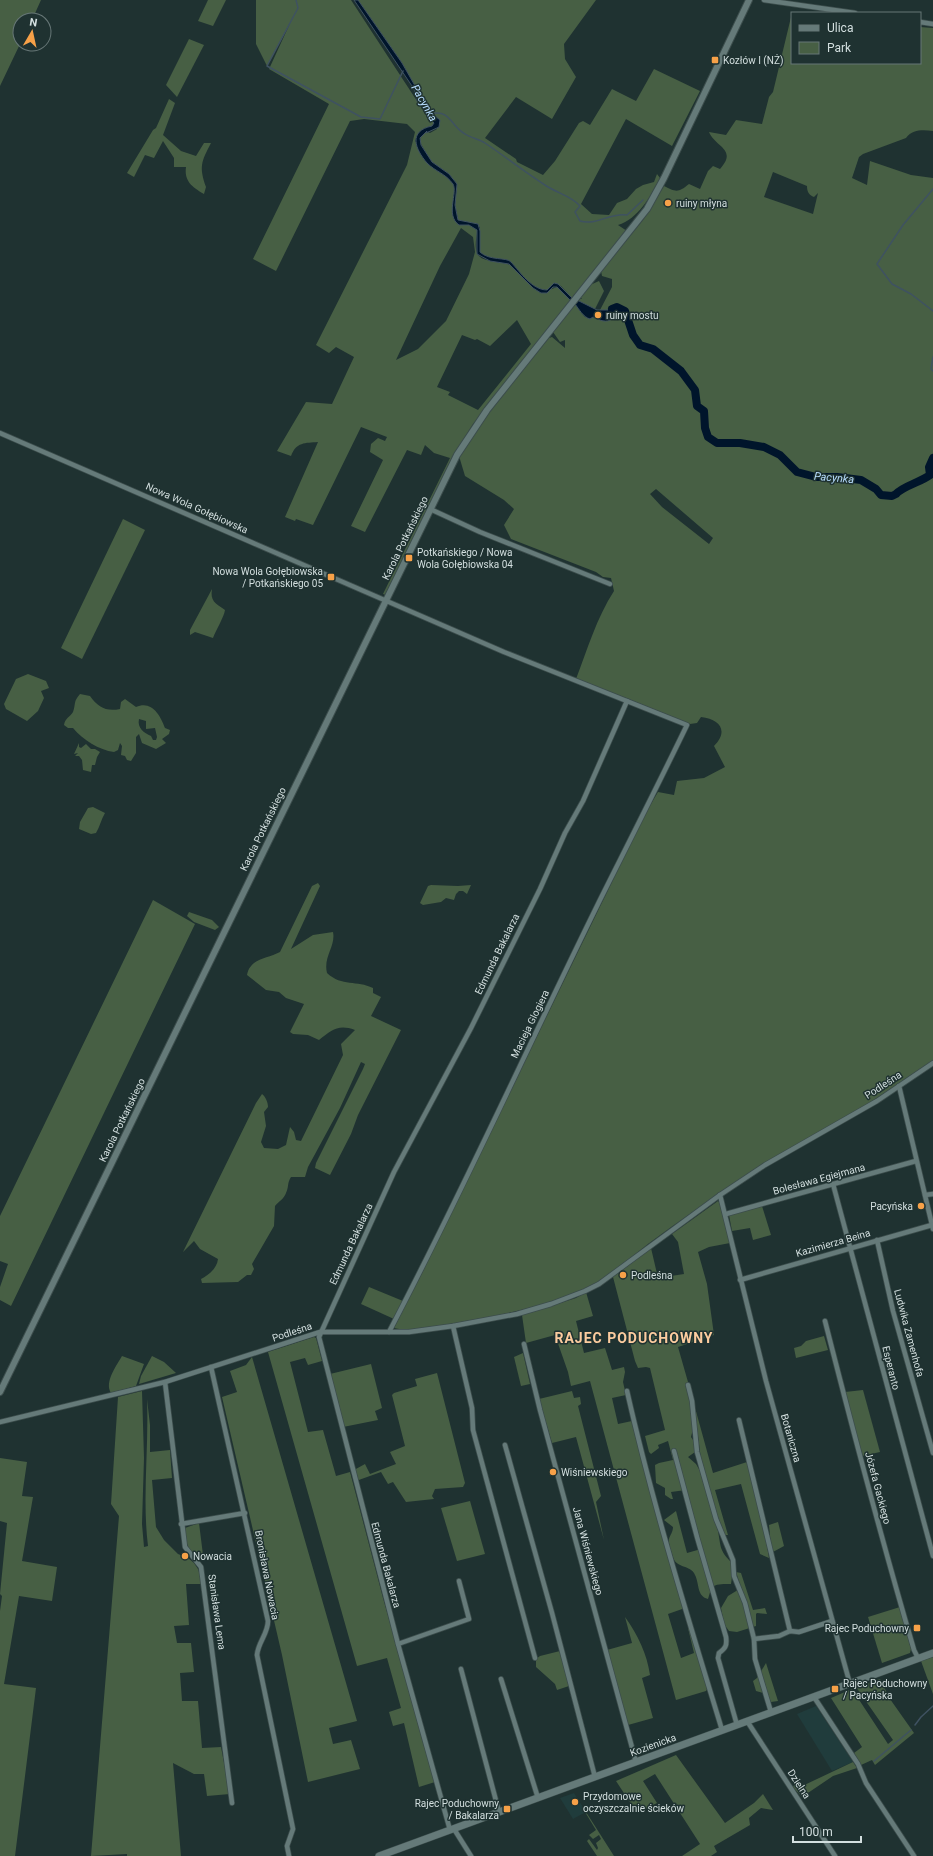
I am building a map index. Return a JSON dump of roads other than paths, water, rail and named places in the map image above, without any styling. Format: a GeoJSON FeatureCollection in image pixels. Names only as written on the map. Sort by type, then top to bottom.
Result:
{"type":"FeatureCollection","features":[{"type":"Feature","properties":{"kind":"main road","name":"Kozienicka"},"geometry":{"type":"LineString","coordinates":[[379,1856],[933,1653]]}},
{"type":"Feature","properties":{"kind":"street","name":"Karola Potkańskiego"},"geometry":{"type":"LineString","coordinates":[[0,1392],[457,455],[473,429],[640,218],[653,199],[749,0]]}},
{"type":"Feature","properties":{"kind":"street"},"geometry":{"type":"LineString","coordinates":[[764,0],[848,12]]}},
{"type":"Feature","properties":{"kind":"street"},"geometry":{"type":"LineString","coordinates":[[921,22],[933,24]]}},
{"type":"Feature","properties":{"kind":"street","name":"Nowa Wola Gołębiowska"},"geometry":{"type":"LineString","coordinates":[[0,433],[504,652],[687,725]]}},
{"type":"Feature","properties":{"kind":"street"},"geometry":{"type":"LineString","coordinates":[[430,509],[480,532],[610,584]]}},
{"type":"Feature","properties":{"kind":"street","name":"Edmunda Bakalarza"},"geometry":{"type":"LineString","coordinates":[[471,1856],[452,1830],[398,1644],[319,1338],[320,1332],[394,1172],[471,1028],[540,889],[565,833],[583,801],[627,701]]}},
{"type":"Feature","properties":{"kind":"street","name":"Macieja Glogiera"},"geometry":{"type":"LineString","coordinates":[[389,1332],[429,1254],[687,725]]}},
{"type":"Feature","properties":{"kind":"street","name":"Podleśna"},"geometry":{"type":"LineString","coordinates":[[0,1422],[165,1382],[320,1332],[409,1332],[453,1326],[517,1314],[551,1304],[586,1291],[720,1195],[765,1166],[877,1101],[933,1063]]}},
{"type":"Feature","properties":{"kind":"street"},"geometry":{"type":"LineString","coordinates":[[899,1086],[933,1227]]}},
{"type":"Feature","properties":{"kind":"street","name":"Bolesława Egiejmana"},"geometry":{"type":"LineString","coordinates":[[726,1214],[916,1161]]}},
{"type":"Feature","properties":{"kind":"street","name":"Esperanto"},"geometry":{"type":"LineString","coordinates":[[833,1184],[933,1556]]}},
{"type":"Feature","properties":{"kind":"street"},"geometry":{"type":"LineString","coordinates":[[926,1195],[933,1194]]}},
{"type":"Feature","properties":{"kind":"street","name":"Botaniczna"},"geometry":{"type":"LineString","coordinates":[[720,1195],[726,1214],[740,1280],[766,1381],[850,1684]]}},
{"type":"Feature","properties":{"kind":"street","name":"Kazimierza Beina"},"geometry":{"type":"LineString","coordinates":[[740,1280],[877,1240],[933,1227]]}},
{"type":"Feature","properties":{"kind":"street","name":"Ludwika Zamenhofa"},"geometry":{"type":"LineString","coordinates":[[877,1240],[893,1311],[933,1453]]}},
{"type":"Feature","properties":{"kind":"street","name":"Józefa Gackiego"},"geometry":{"type":"LineString","coordinates":[[825,1321],[892,1574],[913,1646],[918,1658]]}},
{"type":"Feature","properties":{"kind":"street"},"geometry":{"type":"LineString","coordinates":[[453,1326],[472,1408],[473,1430],[535,1658]]}},
{"type":"Feature","properties":{"kind":"street","name":"Jana Wiśniewskiego"},"geometry":{"type":"LineString","coordinates":[[524,1344],[540,1410],[636,1762]]}},
{"type":"Feature","properties":{"kind":"street","name":"Bronisława Nowacia"},"geometry":{"type":"LineString","coordinates":[[211,1367],[245,1513],[268,1621],[268,1628],[260,1644],[257,1655],[293,1829],[287,1846],[289,1856]]}},
{"type":"Feature","properties":{"kind":"street","name":"Stanisława Lema"},"geometry":{"type":"LineString","coordinates":[[165,1382],[181,1524],[185,1547],[201,1567],[232,1803]]}},
{"type":"Feature","properties":{"kind":"street"},"geometry":{"type":"LineString","coordinates":[[688,1385],[692,1401],[697,1452],[716,1518],[733,1560],[734,1576],[745,1603],[754,1639],[755,1658],[771,1712]]}},
{"type":"Feature","properties":{"kind":"street"},"geometry":{"type":"LineString","coordinates":[[626,1391],[675,1574],[687,1609],[709,1691],[722,1730]]}},
{"type":"Feature","properties":{"kind":"street"},"geometry":{"type":"LineString","coordinates":[[739,1420],[790,1631]]}},
{"type":"Feature","properties":{"kind":"street"},"geometry":{"type":"LineString","coordinates":[[505,1445],[552,1613],[595,1777]]}},
{"type":"Feature","properties":{"kind":"street"},"geometry":{"type":"LineString","coordinates":[[674,1451],[726,1637],[727,1644],[725,1649],[719,1653],[718,1658],[737,1725]]}},
{"type":"Feature","properties":{"kind":"street"},"geometry":{"type":"LineString","coordinates":[[181,1524],[245,1513]]}},
{"type":"Feature","properties":{"kind":"street"},"geometry":{"type":"LineString","coordinates":[[398,1644],[469,1619],[459,1581]]}},
{"type":"Feature","properties":{"kind":"street"},"geometry":{"type":"LineString","coordinates":[[754,1639],[779,1636],[790,1631],[799,1632],[832,1621]]}},
{"type":"Feature","properties":{"kind":"street"},"geometry":{"type":"LineString","coordinates":[[461,1669],[499,1812]]}},
{"type":"Feature","properties":{"kind":"street"},"geometry":{"type":"LineString","coordinates":[[501,1679],[538,1798]]}},
{"type":"Feature","properties":{"kind":"street"},"geometry":{"type":"LineString","coordinates":[[814,1697],[858,1764],[866,1783],[914,1856]]}},
{"type":"Feature","properties":{"kind":"street","name":"Dzielna"},"geometry":{"type":"LineString","coordinates":[[747,1721],[835,1856]]}},
{"type":"Feature","properties":{"kind":"water"},"geometry":{"type":"Polygon","coordinates":[[[354,0],[358,0],[402,63],[430,112],[440,120],[439,127],[426,133],[427,131],[420,138],[421,145],[432,162],[449,174],[457,184],[455,205],[458,220],[478,224],[480,231],[480,252],[488,257],[511,262],[531,284],[536,287],[547,290],[554,283],[558,284],[573,299],[571,301],[557,287],[553,287],[547,293],[541,293],[533,288],[509,264],[490,261],[477,254],[477,230],[469,225],[459,225],[453,216],[453,184],[447,177],[427,163],[419,152],[417,146],[416,141],[419,132],[424,128],[432,126],[434,123],[417,101],[414,89],[354,0]]]}},
{"type":"Feature","properties":{"kind":"water"},"geometry":{"type":"Polygon","coordinates":[[[577,300],[597,310],[608,310],[615,305],[621,306],[620,311],[615,309],[613,310],[613,318],[608,321],[603,321],[593,317],[590,319],[585,317],[575,304],[577,300]]]}},
{"type":"Feature","properties":{"kind":"waterway"},"geometry":{"type":"LineString","coordinates":[[296,0],[298,8],[267,66],[361,117],[380,119],[403,71]]}},
{"type":"Feature","properties":{"kind":"waterway"},"geometry":{"type":"LineString","coordinates":[[431,114],[438,113],[447,116],[460,131],[485,143],[548,187],[573,200],[580,206],[575,212],[580,221],[592,222],[615,215],[627,215],[643,200]]}},
{"type":"Feature","properties":{"kind":"waterway"},"geometry":{"type":"LineString","coordinates":[[933,189],[903,225],[877,264],[892,284],[911,294],[933,311]]}},
{"type":"Feature","properties":{"kind":"waterway","name":"Pacynka"},"geometry":{"type":"LineString","coordinates":[[612,309],[617,307],[625,311],[633,335],[640,345],[653,349],[681,371],[695,390],[697,406],[704,411],[705,428],[708,437],[717,443],[740,443],[764,447],[780,455],[797,472],[816,477],[837,477],[861,480],[876,489],[881,495],[892,496],[930,475],[929,467],[933,458]]}},
{"type":"Feature","properties":{"kind":"waterway"},"geometry":{"type":"LineString","coordinates":[[933,357],[931,369],[933,371]]}},
{"type":"Feature","properties":{"kind":"waterway"},"geometry":{"type":"LineString","coordinates":[[915,1725],[933,1706]]}},
{"type":"Feature","properties":{"kind":"waterway"},"geometry":{"type":"LineString","coordinates":[[874,1761],[911,1730]]}},
{"type":"Feature","properties":{"kind":"place","name":"Kozłów I (NŻ)"},"geometry":{"type":"Point","coordinates":[715,60]}},
{"type":"Feature","properties":{"kind":"place","name":"ruiny młyna"},"geometry":{"type":"Point","coordinates":[668,203]}},
{"type":"Feature","properties":{"kind":"place","name":"ruiny mostu"},"geometry":{"type":"Point","coordinates":[598,315]}},
{"type":"Feature","properties":{"kind":"place","name":"Potkańskiego / Nowa Wola Gołębiowska 04"},"geometry":{"type":"Point","coordinates":[409,558]}},
{"type":"Feature","properties":{"kind":"place","name":"Nowa Wola Gołębiowska / Potkańskiego 05"},"geometry":{"type":"Point","coordinates":[331,577]}},
{"type":"Feature","properties":{"kind":"place","name":"Pacyńska"},"geometry":{"type":"Point","coordinates":[921,1206]}},
{"type":"Feature","properties":{"kind":"place","name":"Podleśna"},"geometry":{"type":"Point","coordinates":[623,1275]}},
{"type":"Feature","properties":{"kind":"place","name":"Wiśniewskiego"},"geometry":{"type":"Point","coordinates":[553,1472]}},
{"type":"Feature","properties":{"kind":"place","name":"Nowacia"},"geometry":{"type":"Point","coordinates":[185,1556]}},
{"type":"Feature","properties":{"kind":"place","name":"Rajec Poduchowny"},"geometry":{"type":"Point","coordinates":[917,1628]}},
{"type":"Feature","properties":{"kind":"place","name":"Rajec Poduchowny / Pacyńska"},"geometry":{"type":"Point","coordinates":[835,1689]}},
{"type":"Feature","properties":{"kind":"place","name":"Przydomowe oczyszczalnie ścieków"},"geometry":{"type":"Point","coordinates":[575,1802]}},
{"type":"Feature","properties":{"kind":"place","name":"Rajec Poduchowny / Bakalarza"},"geometry":{"type":"Point","coordinates":[507,1809]}},
{"type":"Feature","properties":{"kind":"district","name":"RAJEC PODUCHOWNY"},"geometry":{"type":"Point","coordinates":[634,1338]}}]}
